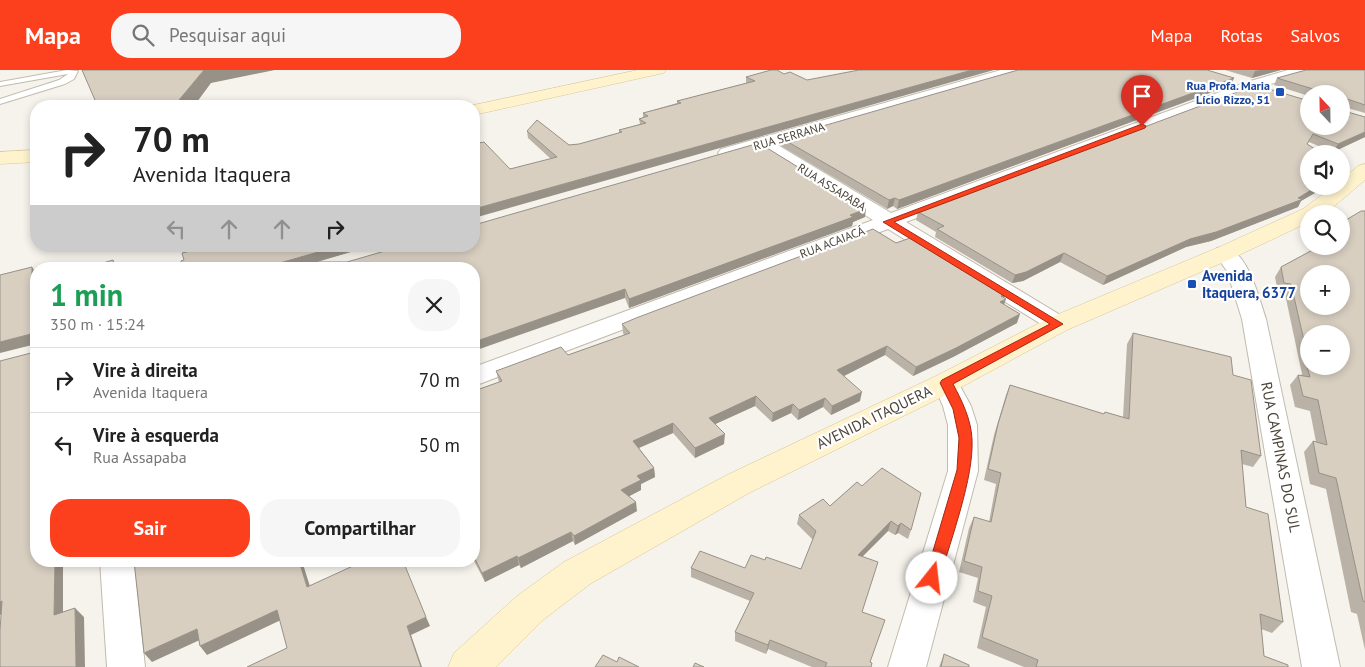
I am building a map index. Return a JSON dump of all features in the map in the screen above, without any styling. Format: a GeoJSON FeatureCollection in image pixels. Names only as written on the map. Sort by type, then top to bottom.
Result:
{"type":"FeatureCollection","features":[{"type":"Feature","properties":{"kind":"street"},"geometry":{"type":"LineString","coordinates":[[480,109],[659,70]]}},
{"type":"Feature","properties":{"kind":"street","name":"RUA SERRANA"},"geometry":{"type":"LineString","coordinates":[[714,157],[1017,70]]}},
{"type":"Feature","properties":{"kind":"street","name":"RUA ACAIACÁ"},"geometry":{"type":"LineString","coordinates":[[480,375],[1252,85],[1304,70]]}},
{"type":"Feature","properties":{"kind":"street"},"geometry":{"type":"LineString","coordinates":[[1227,78],[1280,94]]}},
{"type":"Feature","properties":{"kind":"street","name":"RUA ASSAPABA"},"geometry":{"type":"LineString","coordinates":[[761,143],[887,222],[1058,324]]}},
{"type":"Feature","properties":{"kind":"street"},"geometry":{"type":"LineString","coordinates":[[0,158],[30,156]]}},
{"type":"Feature","properties":{"kind":"street","name":"AVENIDA ITAQUERA"},"geometry":{"type":"LineString","coordinates":[[1324,205],[1362,177]]}},
{"type":"Feature","properties":{"kind":"street","name":"AVENIDA ITAQUERA"},"geometry":{"type":"LineString","coordinates":[[468,667],[530,608],[577,573],[738,484],[946,383],[1058,324],[1225,253],[1300,218]]}},
{"type":"Feature","properties":{"kind":"street","name":"RUA CAMPINAS DO SUL"},"geometry":{"type":"LineString","coordinates":[[1225,253],[1238,271],[1254,319],[1321,667]]}},
{"type":"Feature","properties":{"kind":"street"},"geometry":{"type":"LineString","coordinates":[[907,667],[963,470],[966,438],[959,409],[946,383]]}},
{"type":"Feature","properties":{"kind":"street"},"geometry":{"type":"LineString","coordinates":[[118,567],[126,667]]}},
{"type":"Feature","properties":{"kind":"lane"},"geometry":{"type":"LineString","coordinates":[[0,84],[74,70],[72,76],[62,82],[0,102]]}},
{"type":"Feature","properties":{"kind":"building"},"geometry":{"type":"Polygon","coordinates":[[[82,70],[204,70],[179,100],[95,100],[82,70]]]}},
{"type":"Feature","properties":{"kind":"building"},"geometry":{"type":"Polygon","coordinates":[[[771,70],[777,70],[784,74],[790,72],[807,80],[859,70],[972,70],[480,207],[480,143],[484,142],[510,169],[557,157],[527,131],[537,120],[569,145],[579,144],[646,123],[639,119],[648,116],[643,113],[681,103],[677,101],[755,81],[746,77],[771,70]]]}},
{"type":"Feature","properties":{"kind":"building"},"geometry":{"type":"Polygon","coordinates":[[[1018,70],[1207,70],[1234,78],[899,200],[895,198],[889,200],[781,138],[1018,70]]]}},
{"type":"Feature","properties":{"kind":"building"},"geometry":{"type":"Polygon","coordinates":[[[1306,70],[1365,70],[1365,105],[1350,100],[1350,85],[1300,85],[1277,78],[1306,70]]]}},
{"type":"Feature","properties":{"kind":"building"},"geometry":{"type":"Polygon","coordinates":[[[1256,85],[1300,98],[1300,135],[1312,135],[1307,144],[1309,145],[1300,145],[1300,195],[1303,195],[1298,198],[1303,199],[1216,232],[1190,239],[1107,276],[1064,253],[1026,272],[1015,275],[937,229],[944,226],[918,212],[1256,85]]]}},
{"type":"Feature","properties":{"kind":"building"},"geometry":{"type":"Polygon","coordinates":[[[1350,113],[1365,117],[1365,132],[1338,144],[1316,135],[1350,135],[1350,113]]]}},
{"type":"Feature","properties":{"kind":"building"},"geometry":{"type":"Polygon","coordinates":[[[759,143],[866,209],[850,215],[853,217],[629,299],[625,289],[480,340],[480,262],[347,262],[381,252],[480,252],[480,223],[759,143]]]}},
{"type":"Feature","properties":{"kind":"building"},"geometry":{"type":"Polygon","coordinates":[[[1361,211],[1365,211],[1365,602],[1363,601],[1336,478],[1319,473],[1313,441],[1327,445],[1318,400],[1303,396],[1298,375],[1310,377],[1309,375],[1350,375],[1350,325],[1300,325],[1291,284],[1284,283],[1281,267],[1303,255],[1350,255],[1350,218],[1361,211]]]}},
{"type":"Feature","properties":{"kind":"building"},"geometry":{"type":"Polygon","coordinates":[[[873,229],[896,243],[913,237],[1005,294],[1001,296],[1006,299],[1000,302],[1020,314],[916,367],[887,346],[837,370],[862,392],[832,406],[825,398],[799,410],[793,404],[773,413],[756,396],[709,418],[725,434],[695,448],[673,423],[633,441],[654,468],[637,476],[641,480],[621,490],[636,502],[574,536],[571,532],[482,573],[479,567],[480,389],[502,381],[496,371],[561,347],[568,355],[630,333],[622,324],[873,229]]]}},
{"type":"Feature","properties":{"kind":"building"},"geometry":{"type":"Polygon","coordinates":[[[318,252],[283,262],[181,262],[184,260],[182,253],[318,252]]]}},
{"type":"Feature","properties":{"kind":"building"},"geometry":{"type":"Polygon","coordinates":[[[30,268],[30,334],[0,342],[0,275],[30,268]]]}},
{"type":"Feature","properties":{"kind":"building"},"geometry":{"type":"Polygon","coordinates":[[[1133,333],[1231,357],[1233,375],[1251,380],[1261,456],[1241,450],[1246,507],[1268,514],[1283,622],[1260,614],[1264,656],[1288,665],[1288,667],[1036,667],[1038,660],[982,637],[992,596],[978,591],[982,567],[964,561],[974,517],[991,522],[1001,473],[988,469],[998,424],[1010,385],[1104,414],[1105,412],[1129,419],[1133,333]]]}},
{"type":"Feature","properties":{"kind":"building"},"geometry":{"type":"Polygon","coordinates":[[[30,353],[30,567],[55,567],[54,615],[75,608],[76,667],[0,667],[2,601],[0,602],[0,361],[30,353]]]}},
{"type":"Feature","properties":{"kind":"building"},"geometry":{"type":"Polygon","coordinates":[[[882,468],[921,493],[911,530],[901,523],[898,526],[891,521],[858,555],[878,562],[862,612],[885,620],[870,662],[872,663],[871,667],[825,667],[827,663],[770,640],[768,645],[735,632],[754,593],[691,568],[700,551],[745,568],[751,555],[765,560],[766,557],[801,569],[816,531],[799,515],[823,499],[830,506],[857,482],[862,486],[882,468]]]}},
{"type":"Feature","properties":{"kind":"building"},"geometry":{"type":"Polygon","coordinates":[[[135,567],[301,567],[307,587],[351,567],[405,567],[426,617],[407,626],[421,667],[247,667],[287,648],[277,610],[200,646],[197,629],[144,653],[135,567]]]}},
{"type":"Feature","properties":{"kind":"building"},"geometry":{"type":"Polygon","coordinates":[[[944,654],[969,665],[969,667],[941,667],[944,654]]]}},
{"type":"Feature","properties":{"kind":"building"},"geometry":{"type":"Polygon","coordinates":[[[603,655],[617,662],[619,657],[639,667],[595,667],[603,655]]]}},
{"type":"Feature","properties":{"kind":"building"},"geometry":{"type":"Polygon","coordinates":[[[695,663],[704,667],[693,667],[695,663]]]}},
{"type":"Feature","properties":{"kind":"place","name":"Rua Profa. Maria Lício Rizzo, 51"},"geometry":{"type":"Point","coordinates":[1280,92]}},
{"type":"Feature","properties":{"kind":"place","name":"Avenida Itaquera, 6377"},"geometry":{"type":"Point","coordinates":[1192,284]}},
{"type":"Feature","properties":{"kind":"route"},"geometry":{"type":"LineString","coordinates":[[932,578],[963,470],[966,438],[959,409],[946,383],[1058,324],[887,222],[1142,126]]}}]}
